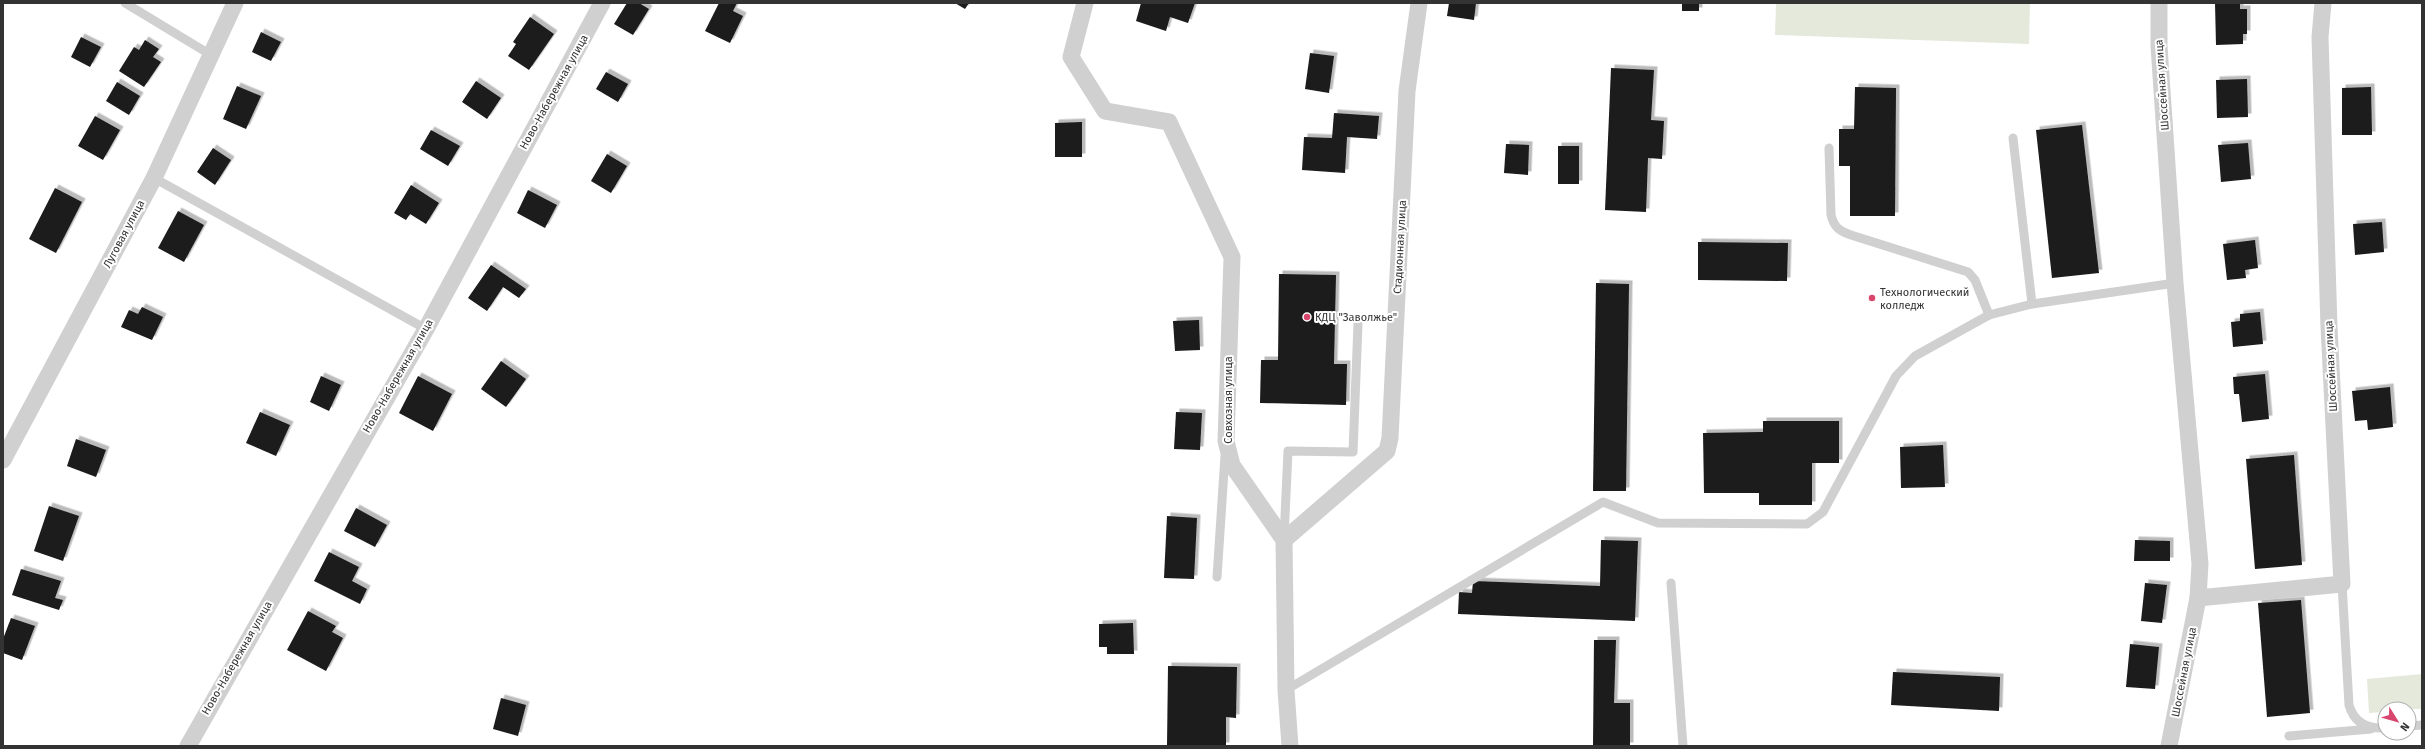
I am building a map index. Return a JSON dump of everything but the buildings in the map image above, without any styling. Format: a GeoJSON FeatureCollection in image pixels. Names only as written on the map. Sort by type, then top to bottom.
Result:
{"type":"FeatureCollection","features":[{"type":"Feature","properties":{"kind":"street","name":"Луговая улица"},"geometry":{"type":"LineString","coordinates":[[3,460],[154,178],[235,3]]}},
{"type":"Feature","properties":{"kind":"street","name":"Ново-Набережная улица"},"geometry":{"type":"LineString","coordinates":[[188,746],[426,329],[602,3]]}},
{"type":"Feature","properties":{"kind":"street","name":"Совхозная улица"},"geometry":{"type":"LineString","coordinates":[[1085,3],[1071,57],[1105,111],[1169,122],[1232,257],[1226,441],[1232,465],[1284,540]]}},
{"type":"Feature","properties":{"kind":"street","name":"Стадионная улица"},"geometry":{"type":"LineString","coordinates":[[1284,540],[1387,451],[1390,438],[1407,91],[1419,3]]}},
{"type":"Feature","properties":{"kind":"street","name":"Шоссейная улица"},"geometry":{"type":"LineString","coordinates":[[2159,3],[2159,46],[2175,283],[2200,564],[2198,598],[2169,746]]}},
{"type":"Feature","properties":{"kind":"street","name":"Шоссейная улица"},"geometry":{"type":"LineString","coordinates":[[2323,3],[2320,37],[2329,319],[2342,584]]}},
{"type":"Feature","properties":{"kind":"street"},"geometry":{"type":"LineString","coordinates":[[1284,540],[1286,690],[1290,746]]}},
{"type":"Feature","properties":{"kind":"street"},"geometry":{"type":"LineString","coordinates":[[2198,598],[2342,584]]}},
{"type":"Feature","properties":{"kind":"lane"},"geometry":{"type":"LineString","coordinates":[[126,3],[211,55]]}},
{"type":"Feature","properties":{"kind":"lane"},"geometry":{"type":"LineString","coordinates":[[2013,138],[2032,304]]}},
{"type":"Feature","properties":{"kind":"lane"},"geometry":{"type":"LineString","coordinates":[[1829,148],[1831,215],[1834,225],[1840,231],[1851,235],[1968,272],[1975,280],[1989,315]]}},
{"type":"Feature","properties":{"kind":"lane"},"geometry":{"type":"LineString","coordinates":[[154,178],[426,329]]}},
{"type":"Feature","properties":{"kind":"lane"},"geometry":{"type":"LineString","coordinates":[[1286,690],[1603,502],[1658,523],[1807,524],[1823,512],[1896,376],[1915,356],[1989,315],[2032,304],[2175,283]]}},
{"type":"Feature","properties":{"kind":"lane"},"geometry":{"type":"LineString","coordinates":[[1284,540],[1288,451],[1353,452],[1358,324]]}},
{"type":"Feature","properties":{"kind":"lane"},"geometry":{"type":"LineString","coordinates":[[1216,577],[1226,441]]}},
{"type":"Feature","properties":{"kind":"lane"},"geometry":{"type":"LineString","coordinates":[[1671,583],[1683,746]]}},
{"type":"Feature","properties":{"kind":"lane"},"geometry":{"type":"LineString","coordinates":[[2342,584],[2349,705],[2352,715],[2359,723],[2377,727]]}},
{"type":"Feature","properties":{"kind":"lane"},"geometry":{"type":"LineString","coordinates":[[2289,736],[2377,729]]}},
{"type":"Feature","properties":{"kind":"shaded area"},"geometry":{"type":"Polygon","coordinates":[[[1776,3],[2030,3],[2029,44],[1775,35],[1776,3]]]}},
{"type":"Feature","properties":{"kind":"shaded area"},"geometry":{"type":"Polygon","coordinates":[[[2422,674],[2422,709],[2417,709],[2417,701],[2377,701],[2377,712],[2369,713],[2367,679],[2422,674]]]}},
{"type":"Feature","properties":{"kind":"place","name":"Технологический колледж"},"geometry":{"type":"Point","coordinates":[1872,298]}},
{"type":"Feature","properties":{"kind":"place","name":"КДЦ \"Заволжье\""},"geometry":{"type":"Point","coordinates":[1307,317]}}]}
